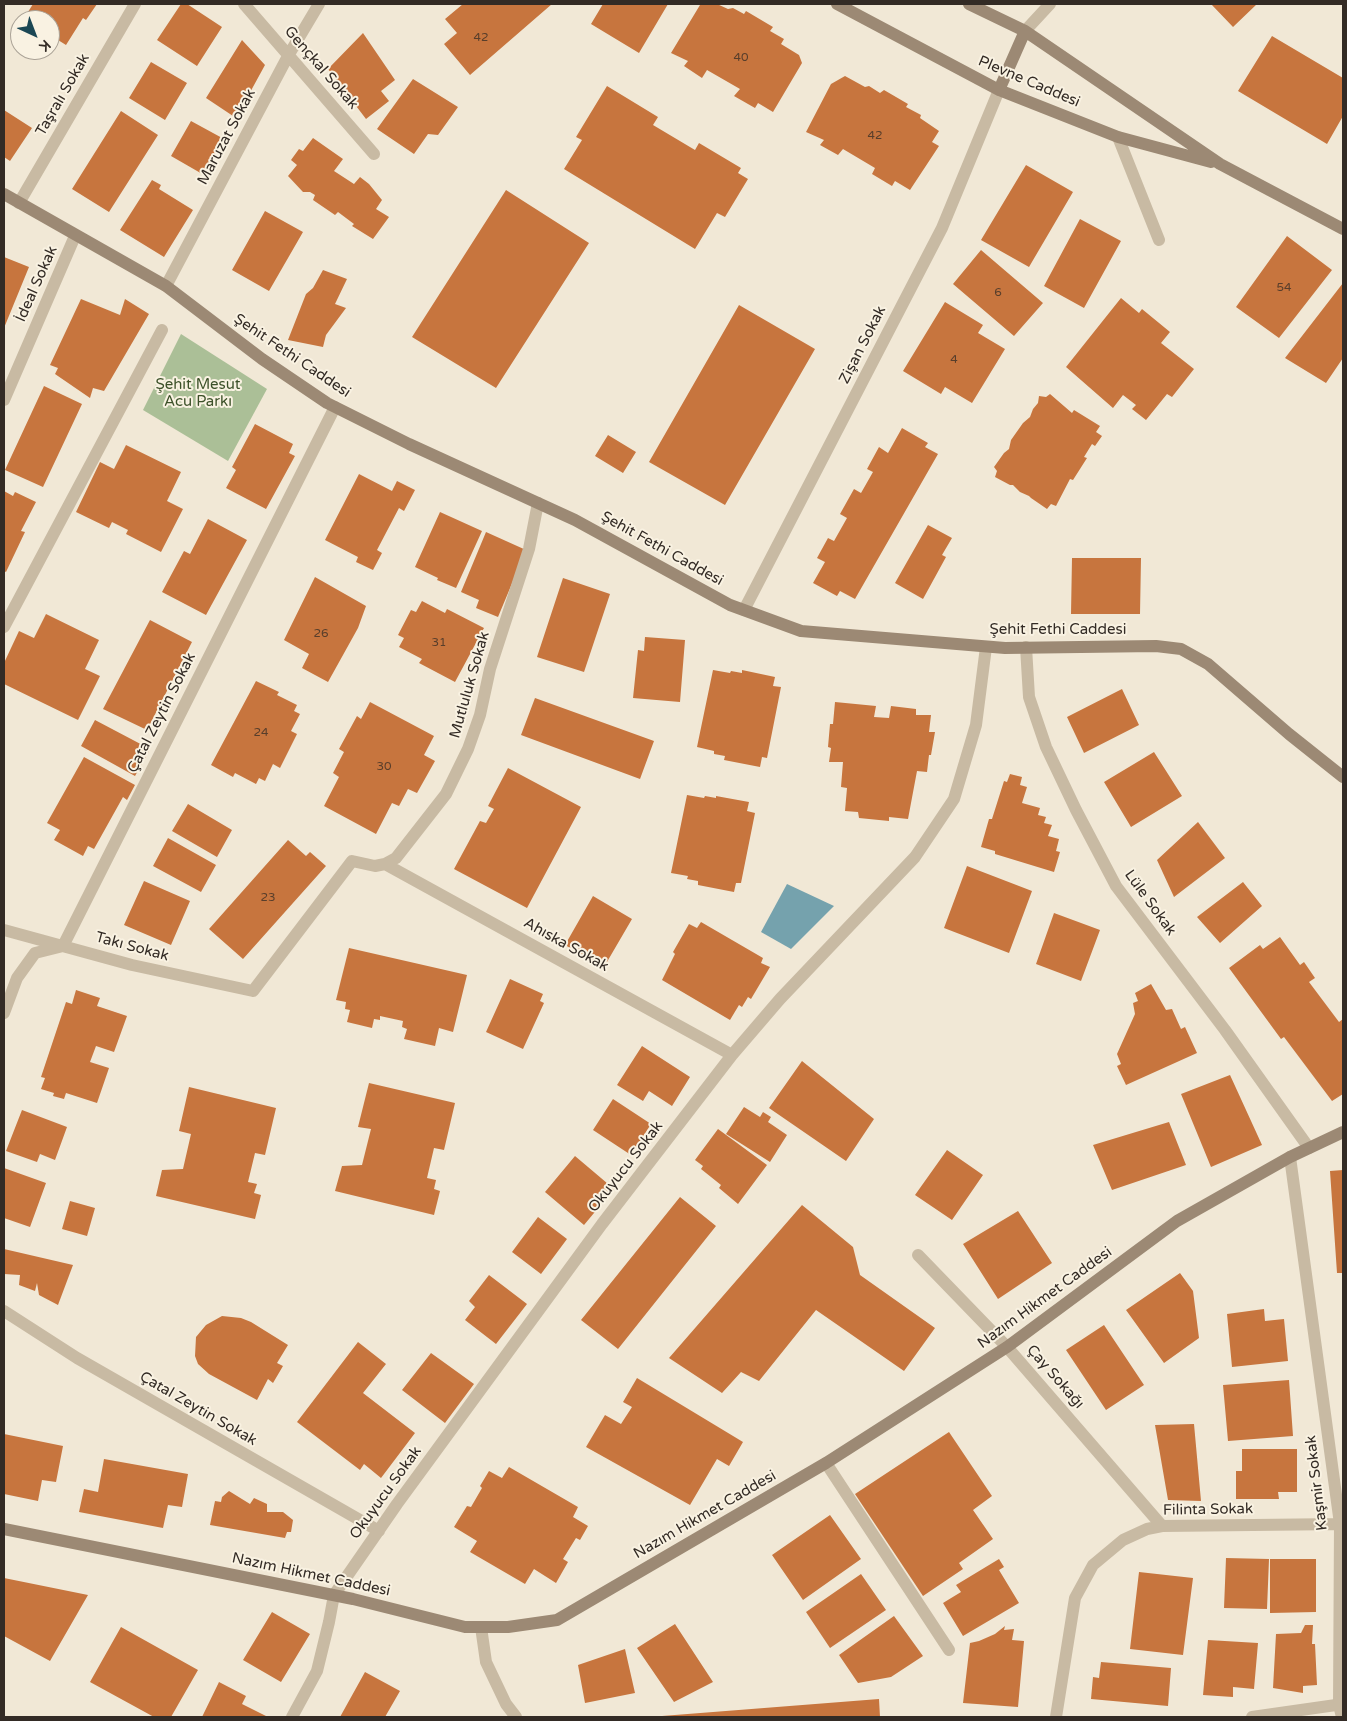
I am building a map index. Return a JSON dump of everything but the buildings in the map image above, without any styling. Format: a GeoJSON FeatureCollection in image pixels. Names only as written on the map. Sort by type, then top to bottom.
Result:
{"type":"FeatureCollection","features":[{"type":"Feature","properties":{"kind":"street","name":"Taşralı Sokak"},"geometry":{"type":"LineString","coordinates":[[20,203],[135,4]]}},
{"type":"Feature","properties":{"kind":"street","name":"Gençkal Sokak"},"geometry":{"type":"LineString","coordinates":[[244,4],[374,154]]}},
{"type":"Feature","properties":{"kind":"street","name":"Maruzat Sokak"},"geometry":{"type":"LineString","coordinates":[[166,286],[288,56],[319,4]]}},
{"type":"Feature","properties":{"kind":"street","name":"Plevne Caddesi"},"geometry":{"type":"LineString","coordinates":[[838,4],[999,90],[1118,137],[1220,164]]}},
{"type":"Feature","properties":{"kind":"street","name":"Plevne Caddesi"},"geometry":{"type":"LineString","coordinates":[[969,4],[1025,31],[1220,164],[1343,228]]}},
{"type":"Feature","properties":{"kind":"street"},"geometry":{"type":"LineString","coordinates":[[999,90],[1025,31],[1050,4]]}},
{"type":"Feature","properties":{"kind":"street","name":"Zişan Sokak"},"geometry":{"type":"LineString","coordinates":[[744,610],[942,228],[999,90]]}},
{"type":"Feature","properties":{"kind":"street"},"geometry":{"type":"LineString","coordinates":[[1118,137],[1159,240]]}},
{"type":"Feature","properties":{"kind":"street","name":"Şehit Fethi Caddesi"},"geometry":{"type":"LineString","coordinates":[[4,194],[166,286],[262,359],[334,407],[409,444],[575,520],[730,605],[801,631],[986,647],[1156,646],[1181,649],[1208,664],[1289,734],[1343,777]]}},
{"type":"Feature","properties":{"kind":"street","name":"İdeal Sokak"},"geometry":{"type":"LineString","coordinates":[[4,400],[76,236]]}},
{"type":"Feature","properties":{"kind":"street"},"geometry":{"type":"LineString","coordinates":[[4,627],[162,330]]}},
{"type":"Feature","properties":{"kind":"street","name":"Çatal Zeytin Sokak"},"geometry":{"type":"LineString","coordinates":[[63,946],[334,407]]}},
{"type":"Feature","properties":{"kind":"street","name":"Mutluluk Sokak"},"geometry":{"type":"LineString","coordinates":[[385,864],[396,858],[446,794],[468,749],[480,715],[490,669],[530,548],[538,503]]}},
{"type":"Feature","properties":{"kind":"street","name":"Okuyucu Sokak"},"geometry":{"type":"LineString","coordinates":[[292,1717],[317,1671],[334,1595],[379,1531],[602,1224],[732,1055],[780,999],[915,857],[954,798],[976,724],[986,647]]}},
{"type":"Feature","properties":{"kind":"street","name":"Lüle Sokak"},"geometry":{"type":"LineString","coordinates":[[1026,648],[1029,697],[1046,747],[1076,810],[1116,886],[1225,1030],[1309,1148]]}},
{"type":"Feature","properties":{"kind":"street","name":"Takı Sokak"},"geometry":{"type":"LineString","coordinates":[[4,930],[132,965],[253,992],[352,861],[375,866],[385,864]]}},
{"type":"Feature","properties":{"kind":"street","name":"Ahıska Sokak"},"geometry":{"type":"LineString","coordinates":[[385,864],[732,1055]]}},
{"type":"Feature","properties":{"kind":"street"},"geometry":{"type":"LineString","coordinates":[[4,1013],[17,978],[35,953],[63,946]]}},
{"type":"Feature","properties":{"kind":"street","name":"Nazım Hikmet Caddesi"},"geometry":{"type":"LineString","coordinates":[[4,1529],[334,1595],[465,1627],[508,1627],[558,1620],[826,1463],[1007,1347],[1177,1221],[1290,1157],[1343,1132]]}},
{"type":"Feature","properties":{"kind":"street","name":"Kaşmir Sokak"},"geometry":{"type":"LineString","coordinates":[[1290,1157],[1342,1524],[1342,1717]]}},
{"type":"Feature","properties":{"kind":"street","name":"Çay Sokağı"},"geometry":{"type":"LineString","coordinates":[[918,1255],[1007,1347],[1162,1526]]}},
{"type":"Feature","properties":{"kind":"street","name":"Çatal Zeytin Sokak"},"geometry":{"type":"LineString","coordinates":[[4,1311],[77,1358],[379,1531]]}},
{"type":"Feature","properties":{"kind":"street"},"geometry":{"type":"LineString","coordinates":[[826,1463],[948,1650]]}},
{"type":"Feature","properties":{"kind":"street","name":"Filinta Sokak"},"geometry":{"type":"LineString","coordinates":[[1056,1717],[1075,1598],[1093,1565],[1123,1540],[1147,1529],[1162,1526],[1342,1524]]}},
{"type":"Feature","properties":{"kind":"street"},"geometry":{"type":"LineString","coordinates":[[480,1627],[486,1662],[506,1704],[516,1717]]}},
{"type":"Feature","properties":{"kind":"street"},"geometry":{"type":"LineString","coordinates":[[1252,1717],[1341,1704]]}},
{"type":"Feature","properties":{"kind":"green space","name":"Şehit Mesut Acu Parkı"},"geometry":{"type":"Polygon","coordinates":[[[181,334],[267,389],[228,461],[143,410],[181,334]]]}},
{"type":"Feature","properties":{"kind":"water"},"geometry":{"type":"Polygon","coordinates":[[[787,884],[834,906],[791,949],[761,932],[787,884]]]}}]}
